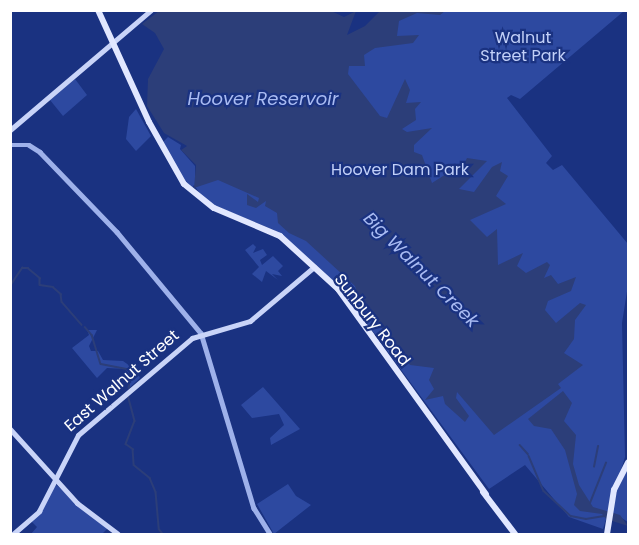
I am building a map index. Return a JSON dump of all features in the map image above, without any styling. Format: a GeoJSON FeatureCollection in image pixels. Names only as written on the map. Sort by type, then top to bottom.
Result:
{"type":"FeatureCollection","features":[{"type":"Feature","properties":{"kind":"main road","name":"Sunbury Road"},"geometry":{"type":"LineString","coordinates":[[98,10],[156,141],[191,195],[219,214],[269,232],[313,267],[340,295],[515,534]]}},
{"type":"Feature","properties":{"kind":"main road"},"geometry":{"type":"LineString","coordinates":[[10,130],[151,10]]}},
{"type":"Feature","properties":{"kind":"main road","name":"Sunbury Road"},"geometry":{"type":"LineString","coordinates":[[130,81],[176,172],[192,192],[219,211],[273,231],[334,285],[486,494]]}},
{"type":"Feature","properties":{"kind":"main road","name":"East Walnut Street"},"geometry":{"type":"LineString","coordinates":[[14,534],[37,514],[72,441],[132,388],[201,333],[251,320],[313,267]]}},
{"type":"Feature","properties":{"kind":"main road"},"geometry":{"type":"LineString","coordinates":[[10,430],[54,480],[117,534]]}},
{"type":"Feature","properties":{"kind":"main road"},"geometry":{"type":"LineString","coordinates":[[607,534],[616,484],[628,462]]}},
{"type":"Feature","properties":{"kind":"street"},"geometry":{"type":"LineString","coordinates":[[10,145],[37,150],[132,253],[201,333],[254,508],[270,534]]}},
{"type":"Feature","properties":{"kind":"green space","name":"Hoover Dam Park"},"geometry":{"type":"Polygon","coordinates":[[[395,11],[624,11],[520,99],[511,95],[507,98],[552,156],[546,163],[553,170],[562,165],[628,244],[628,285],[622,323],[625,457],[603,529],[569,517],[525,465],[489,489],[346,295],[274,230],[206,202],[194,185],[192,188],[187,185],[163,142],[168,137],[181,145],[180,149],[195,166],[195,178],[348,43],[395,11]]]}},
{"type":"Feature","properties":{"kind":"green space"},"geometry":{"type":"Polygon","coordinates":[[[75,79],[87,95],[63,116],[50,100],[75,79]]]}},
{"type":"Feature","properties":{"kind":"green space"},"geometry":{"type":"Polygon","coordinates":[[[136,109],[151,136],[136,151],[126,139],[129,117],[136,109]]]}},
{"type":"Feature","properties":{"kind":"green space"},"geometry":{"type":"Polygon","coordinates":[[[253,244],[256,247],[253,253],[263,249],[267,255],[260,260],[262,265],[273,256],[283,266],[278,271],[282,276],[272,274],[278,280],[266,271],[262,282],[252,274],[259,267],[245,250],[253,244]]]}},
{"type":"Feature","properties":{"kind":"green space"},"geometry":{"type":"Polygon","coordinates":[[[87,330],[97,330],[89,346],[91,351],[98,351],[103,360],[123,361],[137,371],[140,378],[128,389],[130,379],[125,369],[107,368],[97,378],[72,348],[89,335],[87,330]]]}},
{"type":"Feature","properties":{"kind":"green space"},"geometry":{"type":"Polygon","coordinates":[[[263,387],[300,429],[271,445],[270,438],[284,425],[279,414],[252,418],[241,405],[263,387]]]}},
{"type":"Feature","properties":{"kind":"green space"},"geometry":{"type":"Polygon","coordinates":[[[628,467],[628,522],[612,512],[617,490],[628,467]]]}},
{"type":"Feature","properties":{"kind":"green space"},"geometry":{"type":"Polygon","coordinates":[[[55,484],[108,528],[102,534],[31,534],[37,527],[31,521],[55,484]]]}},
{"type":"Feature","properties":{"kind":"green space"},"geometry":{"type":"Polygon","coordinates":[[[288,484],[296,496],[311,505],[274,534],[257,504],[288,484]]]}},
{"type":"Feature","properties":{"kind":"water","name":"Hoover Reservoir"},"geometry":{"type":"Polygon","coordinates":[[[329,10],[344,17],[356,11],[347,35],[365,26],[380,11],[445,11],[440,15],[417,13],[399,21],[397,36],[419,35],[413,43],[375,48],[364,55],[365,66],[349,66],[348,74],[380,116],[387,118],[405,79],[410,90],[406,103],[421,102],[415,109],[416,120],[402,129],[407,132],[432,128],[414,145],[414,152],[422,155],[432,183],[454,169],[462,168],[467,158],[487,161],[459,189],[474,192],[492,167],[502,162],[500,171],[508,176],[496,196],[506,204],[470,220],[487,237],[497,229],[498,265],[523,253],[517,266],[526,273],[547,262],[550,265],[544,278],[551,275],[558,284],[576,277],[571,291],[548,301],[545,310],[556,323],[580,303],[586,305],[575,320],[574,339],[564,353],[583,365],[558,384],[561,388],[494,435],[457,392],[456,398],[469,416],[465,422],[445,404],[443,396],[425,400],[434,389],[429,380],[434,368],[410,365],[358,297],[355,286],[306,241],[289,233],[278,223],[277,213],[265,206],[266,201],[256,208],[247,205],[247,194],[258,202],[259,198],[218,180],[194,188],[196,165],[181,150],[187,146],[164,133],[147,106],[148,79],[164,49],[155,33],[142,24],[159,11],[329,10]]]}},
{"type":"Feature","properties":{"kind":"water"},"geometry":{"type":"Polygon","coordinates":[[[563,391],[572,403],[564,421],[576,435],[573,464],[579,485],[593,507],[620,515],[628,526],[606,519],[602,514],[580,511],[574,505],[577,494],[565,450],[551,429],[534,426],[528,419],[563,391]]]}},
{"type":"Feature","properties":{"kind":"waterway"},"geometry":{"type":"LineString","coordinates":[[10,286],[22,268],[28,268],[40,278],[40,285],[53,287],[61,294],[62,302],[82,325]]}},
{"type":"Feature","properties":{"kind":"waterway"},"geometry":{"type":"LineString","coordinates":[[85,327],[92,335],[101,364],[131,370],[129,388]]}},
{"type":"Feature","properties":{"kind":"waterway"},"geometry":{"type":"LineString","coordinates":[[128,395],[135,421],[126,444],[133,449],[134,465],[150,478],[156,492],[159,529],[163,534]]}},
{"type":"Feature","properties":{"kind":"waterway"},"geometry":{"type":"LineString","coordinates":[[520,445],[528,454]]}},
{"type":"Feature","properties":{"kind":"waterway"},"geometry":{"type":"LineString","coordinates":[[594,467],[598,446]]}},
{"type":"Feature","properties":{"kind":"waterway"},"geometry":{"type":"LineString","coordinates":[[529,456],[544,491],[571,516],[586,519],[604,516]]}},
{"type":"Feature","properties":{"kind":"waterway"},"geometry":{"type":"LineString","coordinates":[[590,503],[606,463]]}},
{"type":"Feature","properties":{"kind":"park label","name":"Walnut Street Park"},"geometry":{"type":"Point","coordinates":[523,47]}},
{"type":"Feature","properties":{"kind":"water label","name":"Big Walnut Creek"},"geometry":{"type":"Point","coordinates":[421,270]}}]}
